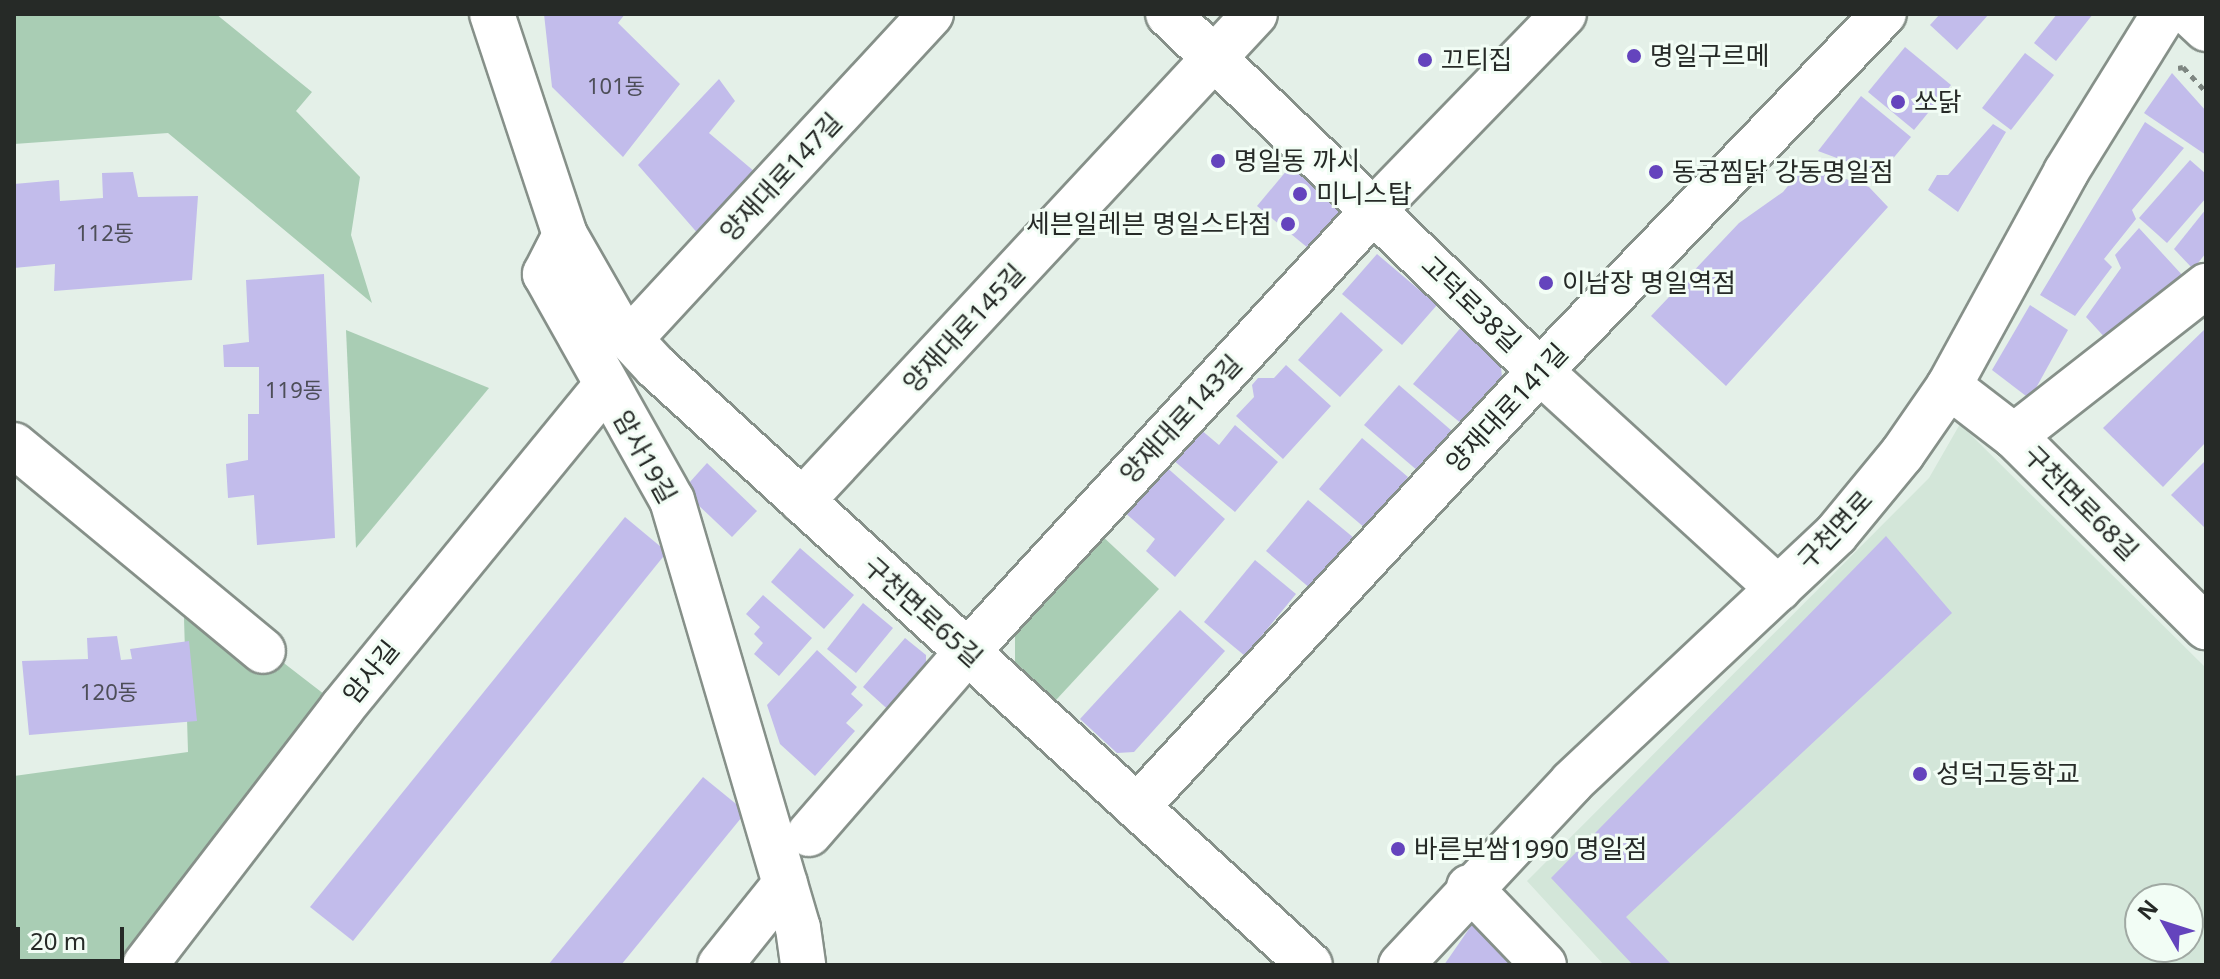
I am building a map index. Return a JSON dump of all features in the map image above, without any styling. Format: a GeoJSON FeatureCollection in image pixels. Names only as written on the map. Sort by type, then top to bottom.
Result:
{"type":"FeatureCollection","features":[{"type":"Feature","properties":{"kind":"street"},"geometry":{"type":"LineString","coordinates":[[492,14],[565,235]]}},
{"type":"Feature","properties":{"kind":"street","name":"양재대로147길"},"geometry":{"type":"LineString","coordinates":[[630,339],[931,14]]}},
{"type":"Feature","properties":{"kind":"street","name":"고덕로38길"},"geometry":{"type":"LineString","coordinates":[[1168,14],[1540,371],[1779,589]]}},
{"type":"Feature","properties":{"kind":"street","name":"양재대로145길"},"geometry":{"type":"LineString","coordinates":[[802,501],[1255,14]]}},
{"type":"Feature","properties":{"kind":"street","name":"양재대로143길"},"geometry":{"type":"LineString","coordinates":[[809,834],[967,652],[1374,210],[1564,14]]}},
{"type":"Feature","properties":{"kind":"street","name":"양재대로141길"},"geometry":{"type":"LineString","coordinates":[[1137,807],[1540,371],[1884,14]]}},
{"type":"Feature","properties":{"kind":"street","name":"구천면로"},"geometry":{"type":"LineString","coordinates":[[1401,965],[1469,887],[1572,782],[1836,534],[1949,386],[2066,172],[2164,14]]}},
{"type":"Feature","properties":{"kind":"street"},"geometry":{"type":"LineString","coordinates":[[2190,14],[2206,29]]}},
{"type":"Feature","properties":{"kind":"street","name":"구천면로65길"},"geometry":{"type":"LineString","coordinates":[[565,235],[630,339],[802,501],[1310,965]]}},
{"type":"Feature","properties":{"kind":"street","name":"암사19길"},"geometry":{"type":"LineString","coordinates":[[565,235],[545,274],[672,500],[785,884],[803,965]]}},
{"type":"Feature","properties":{"kind":"street"},"geometry":{"type":"LineString","coordinates":[[2014,436],[2206,286]]}},
{"type":"Feature","properties":{"kind":"street","name":"암사길"},"geometry":{"type":"LineString","coordinates":[[145,965],[342,708],[606,386]]}},
{"type":"Feature","properties":{"kind":"street","name":"구천면로68길"},"geometry":{"type":"LineString","coordinates":[[1949,386],[2014,436],[2206,627]]}},
{"type":"Feature","properties":{"kind":"street"},"geometry":{"type":"LineString","coordinates":[[14,445],[263,651]]}},
{"type":"Feature","properties":{"kind":"street"},"geometry":{"type":"LineString","coordinates":[[720,965],[785,884]]}},
{"type":"Feature","properties":{"kind":"street"},"geometry":{"type":"LineString","coordinates":[[1469,887],[1544,965]]}},
{"type":"Feature","properties":{"kind":"shaded area","name":"성덕고등학교"},"geometry":{"type":"Polygon","coordinates":[[[1960,424],[2206,668],[2206,965],[1604,965],[1527,881],[1929,478],[1960,424]]]}},
{"type":"Feature","properties":{"kind":"green space"},"geometry":{"type":"Polygon","coordinates":[[[14,14],[216,14],[312,92],[296,111],[360,177],[351,235],[372,303],[168,133],[14,144],[14,14]]]}},
{"type":"Feature","properties":{"kind":"green space"},"geometry":{"type":"Polygon","coordinates":[[[346,330],[489,388],[356,548],[346,330]]]}},
{"type":"Feature","properties":{"kind":"green space"},"geometry":{"type":"Polygon","coordinates":[[[1100,534],[1159,589],[1056,700],[1015,662],[1015,624],[1100,534]]]}},
{"type":"Feature","properties":{"kind":"green space"},"geometry":{"type":"Polygon","coordinates":[[[183,585],[342,708],[143,965],[14,965],[14,776],[188,752],[183,585]]]}},
{"type":"Feature","properties":{"kind":"building"},"geometry":{"type":"Polygon","coordinates":[[[544,14],[625,14],[618,23],[680,84],[623,157],[552,87],[544,14]]]}},
{"type":"Feature","properties":{"kind":"building"},"geometry":{"type":"Polygon","coordinates":[[[1940,14],[1989,14],[1957,50],[1930,25],[1940,14]]]}},
{"type":"Feature","properties":{"kind":"building"},"geometry":{"type":"Polygon","coordinates":[[[2057,14],[2093,14],[2056,61],[2034,43],[2057,14]]]}},
{"type":"Feature","properties":{"kind":"building"},"geometry":{"type":"Polygon","coordinates":[[[1905,47],[1951,85],[1914,130],[1868,92],[1905,47]]]}},
{"type":"Feature","properties":{"kind":"building"},"geometry":{"type":"Polygon","coordinates":[[[2025,53],[2054,75],[2011,130],[1982,108],[2025,53]]]}},
{"type":"Feature","properties":{"kind":"building"},"geometry":{"type":"Polygon","coordinates":[[[2172,73],[2206,111],[2206,155],[2144,113],[2172,73]]]}},
{"type":"Feature","properties":{"kind":"building"},"geometry":{"type":"Polygon","coordinates":[[[719,79],[735,101],[709,133],[755,172],[700,236],[638,165],[719,79]]]}},
{"type":"Feature","properties":{"kind":"building"},"geometry":{"type":"Polygon","coordinates":[[[1861,96],[1911,137],[1880,174],[1818,151],[1861,96]]]}},
{"type":"Feature","properties":{"kind":"building"},"geometry":{"type":"Polygon","coordinates":[[[2145,122],[2184,148],[2132,210],[2136,219],[2104,259],[2112,267],[2075,316],[2040,295],[2145,122]]]}},
{"type":"Feature","properties":{"kind":"building"},"geometry":{"type":"Polygon","coordinates":[[[1993,124],[2006,132],[1958,212],[1928,190],[1937,175],[1948,175],[1993,124]]]}},
{"type":"Feature","properties":{"kind":"building","name":"미니스탑"},"geometry":{"type":"Polygon","coordinates":[[[1298,157],[1346,209],[1308,248],[1257,206],[1298,157]]]}},
{"type":"Feature","properties":{"kind":"building"},"geometry":{"type":"Polygon","coordinates":[[[2190,160],[2206,174],[2206,198],[2167,243],[2139,218],[2190,160]]]}},
{"type":"Feature","properties":{"kind":"building"},"geometry":{"type":"Polygon","coordinates":[[[1805,165],[1869,187],[1888,207],[1726,386],[1651,316],[1739,223],[1783,192],[1805,165]]]}},
{"type":"Feature","properties":{"kind":"building"},"geometry":{"type":"Polygon","coordinates":[[[133,172],[138,197],[198,196],[192,280],[54,291],[55,264],[14,268],[14,184],[59,180],[60,201],[103,198],[102,173],[133,172]]]}},
{"type":"Feature","properties":{"kind":"building"},"geometry":{"type":"Polygon","coordinates":[[[2206,209],[2206,253],[2193,269],[2174,249],[2206,209]]]}},
{"type":"Feature","properties":{"kind":"building"},"geometry":{"type":"Polygon","coordinates":[[[2139,228],[2184,277],[2109,342],[2086,317],[2121,268],[2115,255],[2139,228]]]}},
{"type":"Feature","properties":{"kind":"building"},"geometry":{"type":"Polygon","coordinates":[[[1377,254],[1437,305],[1402,345],[1342,294],[1377,254]]]}},
{"type":"Feature","properties":{"kind":"building"},"geometry":{"type":"Polygon","coordinates":[[[324,274],[335,538],[257,545],[254,495],[228,498],[226,464],[248,460],[248,414],[259,414],[259,367],[224,367],[223,345],[249,342],[246,280],[324,274]]]}},
{"type":"Feature","properties":{"kind":"building"},"geometry":{"type":"Polygon","coordinates":[[[2030,305],[2068,330],[2030,399],[1992,370],[2030,305]]]}},
{"type":"Feature","properties":{"kind":"building"},"geometry":{"type":"Polygon","coordinates":[[[1341,312],[1383,350],[1340,397],[1298,360],[1341,312]]]}},
{"type":"Feature","properties":{"kind":"building"},"geometry":{"type":"Polygon","coordinates":[[[1463,325],[1500,357],[1502,377],[1462,424],[1413,384],[1463,325]]]}},
{"type":"Feature","properties":{"kind":"building"},"geometry":{"type":"Polygon","coordinates":[[[2206,328],[2206,442],[2163,487],[2103,428],[2206,328]]]}},
{"type":"Feature","properties":{"kind":"building"},"geometry":{"type":"Polygon","coordinates":[[[1286,365],[1331,406],[1283,459],[1236,416],[1254,397],[1252,385],[1258,378],[1274,378],[1286,365]]]}},
{"type":"Feature","properties":{"kind":"building"},"geometry":{"type":"Polygon","coordinates":[[[1399,385],[1452,431],[1418,471],[1364,425],[1399,385]]]}},
{"type":"Feature","properties":{"kind":"building"},"geometry":{"type":"Polygon","coordinates":[[[1235,425],[1278,462],[1235,512],[1173,460],[1200,429],[1219,445],[1235,425]]]}},
{"type":"Feature","properties":{"kind":"building"},"geometry":{"type":"Polygon","coordinates":[[[1362,438],[1408,477],[1365,528],[1319,489],[1362,438]]]}},
{"type":"Feature","properties":{"kind":"building"},"geometry":{"type":"Polygon","coordinates":[[[2206,460],[2206,529],[2171,495],[2206,460]]]}},
{"type":"Feature","properties":{"kind":"building"},"geometry":{"type":"Polygon","coordinates":[[[707,463],[757,511],[732,537],[695,502],[689,483],[707,463]]]}},
{"type":"Feature","properties":{"kind":"building"},"geometry":{"type":"Polygon","coordinates":[[[1164,465],[1225,519],[1175,577],[1146,551],[1155,539],[1123,511],[1164,465]]]}},
{"type":"Feature","properties":{"kind":"building"},"geometry":{"type":"Polygon","coordinates":[[[1308,500],[1354,538],[1311,589],[1266,551],[1308,500]]]}},
{"type":"Feature","properties":{"kind":"building"},"geometry":{"type":"Polygon","coordinates":[[[625,517],[667,552],[353,941],[310,907],[625,517]]]}},
{"type":"Feature","properties":{"kind":"building"},"geometry":{"type":"Polygon","coordinates":[[[1886,536],[1952,613],[1626,917],[1672,965],[1633,965],[1551,878],[1886,536]]]}},
{"type":"Feature","properties":{"kind":"building"},"geometry":{"type":"Polygon","coordinates":[[[800,548],[854,595],[824,629],[771,582],[800,548]]]}},
{"type":"Feature","properties":{"kind":"building"},"geometry":{"type":"Polygon","coordinates":[[[1255,560],[1296,594],[1245,656],[1204,622],[1255,560]]]}},
{"type":"Feature","properties":{"kind":"building"},"geometry":{"type":"Polygon","coordinates":[[[763,595],[812,638],[779,676],[754,654],[763,643],[754,634],[760,627],[746,614],[763,595]]]}},
{"type":"Feature","properties":{"kind":"building"},"geometry":{"type":"Polygon","coordinates":[[[863,603],[893,628],[856,673],[827,649],[863,603]]]}},
{"type":"Feature","properties":{"kind":"building"},"geometry":{"type":"Polygon","coordinates":[[[1180,610],[1225,651],[1134,752],[1117,753],[1080,719],[1180,610]]]}},
{"type":"Feature","properties":{"kind":"building"},"geometry":{"type":"Polygon","coordinates":[[[117,636],[121,660],[132,659],[130,649],[189,641],[197,721],[29,735],[22,661],[88,659],[87,638],[117,636]]]}},
{"type":"Feature","properties":{"kind":"building"},"geometry":{"type":"Polygon","coordinates":[[[905,638],[926,655],[926,674],[893,714],[863,687],[905,638]]]}},
{"type":"Feature","properties":{"kind":"building"},"geometry":{"type":"Polygon","coordinates":[[[817,650],[857,687],[851,694],[863,705],[846,723],[855,731],[815,776],[780,744],[767,705],[817,650]]]}},
{"type":"Feature","properties":{"kind":"building"},"geometry":{"type":"Polygon","coordinates":[[[703,777],[746,812],[621,965],[548,965],[703,777]]]}},
{"type":"Feature","properties":{"kind":"building"},"geometry":{"type":"Polygon","coordinates":[[[1479,922],[1513,965],[1444,965],[1471,926],[1479,922]]]}},
{"type":"Feature","properties":{"kind":"place","name":"명일구르메"},"geometry":{"type":"Point","coordinates":[1634,56]}},
{"type":"Feature","properties":{"kind":"place","name":"끄티집"},"geometry":{"type":"Point","coordinates":[1425,60]}},
{"type":"Feature","properties":{"kind":"place","name":"쏘닭"},"geometry":{"type":"Point","coordinates":[1898,102]}},
{"type":"Feature","properties":{"kind":"place","name":"명일동 까시"},"geometry":{"type":"Point","coordinates":[1218,161]}},
{"type":"Feature","properties":{"kind":"place","name":"동궁찜닭 강동명일점"},"geometry":{"type":"Point","coordinates":[1656,172]}},
{"type":"Feature","properties":{"kind":"place","name":"미니스탑"},"geometry":{"type":"Point","coordinates":[1300,194]}},
{"type":"Feature","properties":{"kind":"place","name":"세븐일레븐 명일스타점"},"geometry":{"type":"Point","coordinates":[1288,224]}},
{"type":"Feature","properties":{"kind":"place","name":"이남장 명일역점"},"geometry":{"type":"Point","coordinates":[1546,283]}},
{"type":"Feature","properties":{"kind":"place","name":"성덕고등학교"},"geometry":{"type":"Point","coordinates":[1920,774]}},
{"type":"Feature","properties":{"kind":"place","name":"바른보쌈1990 명일점"},"geometry":{"type":"Point","coordinates":[1398,849]}}]}
